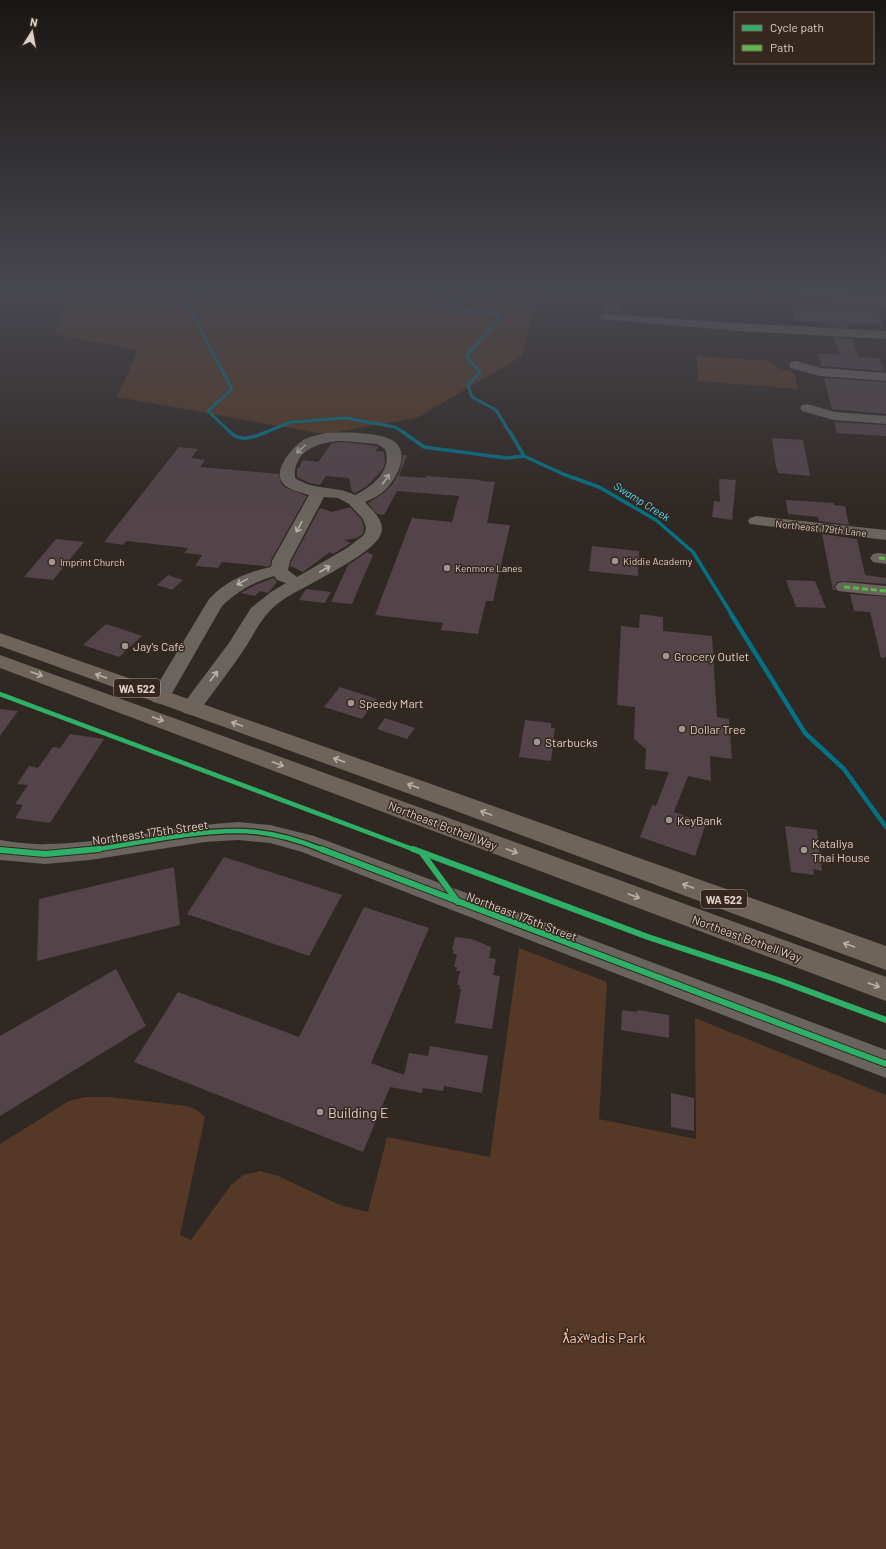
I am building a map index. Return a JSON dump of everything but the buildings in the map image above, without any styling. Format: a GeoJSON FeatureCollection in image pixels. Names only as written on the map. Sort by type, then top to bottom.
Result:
{"type":"FeatureCollection","features":[{"type":"Feature","properties":{"kind":"main road","name":"Northeast Bothell Way"},"geometry":{"type":"LineString","coordinates":[[0,639],[886,958]]}},
{"type":"Feature","properties":{"kind":"main road"},"geometry":{"type":"LineString","coordinates":[[0,653],[15,652],[23,648]]}},
{"type":"Feature","properties":{"kind":"main road","name":"Northeast Bothell Way"},"geometry":{"type":"LineString","coordinates":[[0,661],[886,989]]}},
{"type":"Feature","properties":{"kind":"street"},"geometry":{"type":"LineString","coordinates":[[797,365],[820,372],[886,377]]}},
{"type":"Feature","properties":{"kind":"street"},"geometry":{"type":"LineString","coordinates":[[807,408],[834,416],[886,420]]}},
{"type":"Feature","properties":{"kind":"street"},"geometry":{"type":"LineString","coordinates":[[191,708],[236,647],[257,612],[278,596],[353,552],[368,541],[372,535],[374,528],[371,518],[355,502],[343,495],[331,492],[318,493],[295,485],[288,480],[287,474],[290,464],[304,445],[317,440],[338,437],[376,440],[387,443],[393,449],[396,459],[384,482],[375,491],[355,502]]}},
{"type":"Feature","properties":{"kind":"street"},"geometry":{"type":"LineString","coordinates":[[298,585],[283,576],[279,570],[281,561],[318,493]]}},
{"type":"Feature","properties":{"kind":"street","name":"Northeast 179th Lane"},"geometry":{"type":"LineString","coordinates":[[756,521],[886,535]]}},
{"type":"Feature","properties":{"kind":"street"},"geometry":{"type":"LineString","coordinates":[[160,696],[215,603],[224,593],[259,574],[279,570]]}},
{"type":"Feature","properties":{"kind":"street"},"geometry":{"type":"LineString","coordinates":[[844,587],[886,591]]}},
{"type":"Feature","properties":{"kind":"street","name":"Northeast 175th Street"},"geometry":{"type":"LineString","coordinates":[[0,850],[45,854],[90,850],[205,833],[238,831],[270,834],[306,843],[886,1064]]}},
{"type":"Feature","properties":{"kind":"green space"},"geometry":{"type":"Polygon","coordinates":[[[131,365],[506,365],[417,418],[324,434],[117,397],[131,365]]]}},
{"type":"Feature","properties":{"kind":"green space"},"geometry":{"type":"Polygon","coordinates":[[[697,365],[775,365],[778,368],[794,373],[798,389],[698,381],[697,365]]]}},
{"type":"Feature","properties":{"kind":"green space","name":"ƛ̕ax̌ʷadis Park"},"geometry":{"type":"Polygon","coordinates":[[[519,948],[607,982],[599,1119],[696,1139],[695,1018],[886,1095],[886,1549],[0,1549],[0,1144],[69,1101],[86,1097],[109,1097],[187,1106],[197,1110],[205,1117],[180,1235],[191,1240],[231,1185],[243,1175],[260,1171],[278,1176],[340,1205],[368,1212],[387,1137],[490,1157],[519,948]]]}},
{"type":"Feature","properties":{"kind":"waterway"},"geometry":{"type":"LineString","coordinates":[[219,365],[232,389],[208,411],[231,433]]}},
{"type":"Feature","properties":{"kind":"waterway","name":"Swamp Creek"},"geometry":{"type":"LineString","coordinates":[[474,365],[480,372],[468,385],[472,397],[496,410],[510,433]]}},
{"type":"Feature","properties":{"kind":"waterway"},"geometry":{"type":"LineString","coordinates":[[264,433],[291,422],[346,418],[395,427],[404,433]]}},
{"type":"Feature","properties":{"kind":"waterway"},"geometry":{"type":"LineString","coordinates":[[230,432],[243,438],[252,437],[266,432]]}},
{"type":"Feature","properties":{"kind":"waterway"},"geometry":{"type":"LineString","coordinates":[[403,432],[424,447],[506,458],[524,456]]}},
{"type":"Feature","properties":{"kind":"waterway","name":"Swamp Creek"},"geometry":{"type":"LineString","coordinates":[[510,432],[524,456]]}},
{"type":"Feature","properties":{"kind":"waterway","name":"Swamp Creek"},"geometry":{"type":"LineString","coordinates":[[524,456],[563,474],[599,487],[656,520],[693,552],[732,615]]}},
{"type":"Feature","properties":{"kind":"waterway","name":"Swamp Creek"},"geometry":{"type":"LineString","coordinates":[[731,614],[805,733],[844,769],[886,827]]}},
{"type":"Feature","properties":{"kind":"marked path"},"geometry":{"type":"LineString","coordinates":[[879,558],[886,559]]}},
{"type":"Feature","properties":{"kind":"marked path"},"geometry":{"type":"LineString","coordinates":[[844,587],[886,591]]}},
{"type":"Feature","properties":{"kind":"cycle path"},"geometry":{"type":"LineString","coordinates":[[0,694],[648,937],[781,981],[886,1020]]}},
{"type":"Feature","properties":{"kind":"cycle path"},"geometry":{"type":"LineString","coordinates":[[0,850],[45,854],[90,850],[205,833],[238,831],[270,834],[306,843],[886,1064]]}},
{"type":"Feature","properties":{"kind":"cycle path"},"geometry":{"type":"LineString","coordinates":[[422,853],[458,902]]}},
{"type":"Feature","properties":{"kind":"place","name":"Kiddie Academy"},"geometry":{"type":"Point","coordinates":[615,561]}},
{"type":"Feature","properties":{"kind":"place","name":"Imprint Church"},"geometry":{"type":"Point","coordinates":[52,562]}},
{"type":"Feature","properties":{"kind":"place","name":"Kenmore Lanes"},"geometry":{"type":"Point","coordinates":[447,568]}},
{"type":"Feature","properties":{"kind":"place","name":"Jay's Café"},"geometry":{"type":"Point","coordinates":[125,646]}},
{"type":"Feature","properties":{"kind":"place","name":"Grocery Outlet"},"geometry":{"type":"Point","coordinates":[666,656]}},
{"type":"Feature","properties":{"kind":"place","name":"Speedy Mart"},"geometry":{"type":"Point","coordinates":[351,703]}},
{"type":"Feature","properties":{"kind":"place","name":"Dollar Tree"},"geometry":{"type":"Point","coordinates":[682,729]}},
{"type":"Feature","properties":{"kind":"place","name":"Starbucks"},"geometry":{"type":"Point","coordinates":[537,742]}},
{"type":"Feature","properties":{"kind":"place","name":"KeyBank"},"geometry":{"type":"Point","coordinates":[669,820]}},
{"type":"Feature","properties":{"kind":"place","name":"Kataliya Thai House"},"geometry":{"type":"Point","coordinates":[804,850]}},
{"type":"Feature","properties":{"kind":"place","name":"Building E"},"geometry":{"type":"Point","coordinates":[320,1112]}}]}
